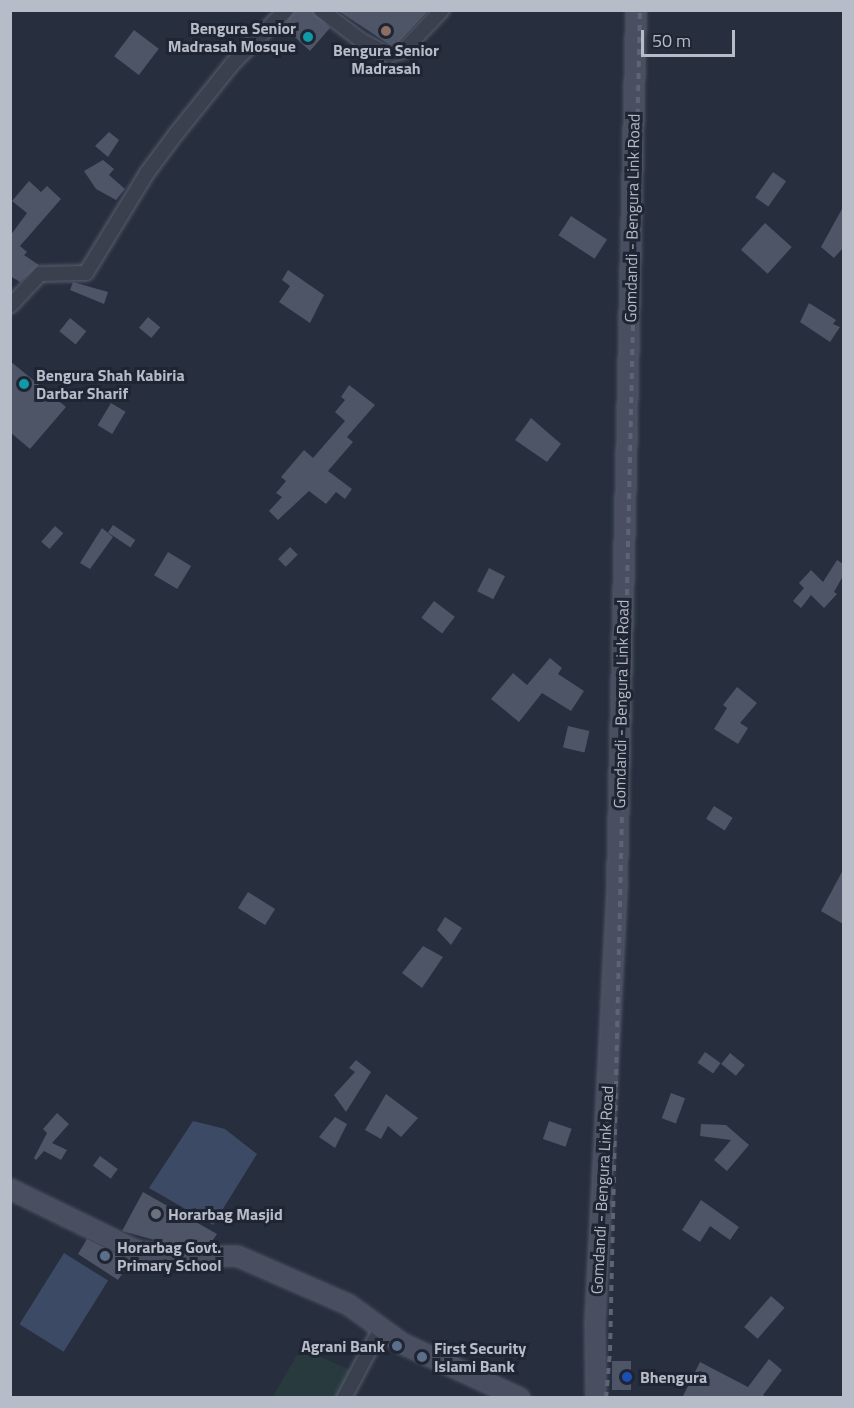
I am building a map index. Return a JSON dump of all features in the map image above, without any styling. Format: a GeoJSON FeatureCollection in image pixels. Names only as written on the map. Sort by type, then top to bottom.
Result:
{"type":"FeatureCollection","features":[{"type":"Feature","properties":{"kind":"main road","name":"Gomdandi - Bengura Link Road"},"geometry":{"type":"LineString","coordinates":[[596,1398],[595,1323],[617,883],[636,10]]}},
{"type":"Feature","properties":{"kind":"main road"},"geometry":{"type":"LineString","coordinates":[[10,1189],[137,1251],[175,1257],[237,1256],[349,1305],[403,1344],[520,1398]]}},
{"type":"Feature","properties":{"kind":"street"},"geometry":{"type":"LineString","coordinates":[[10,306],[40,274],[86,273],[147,173],[176,134],[232,64],[286,10]]}},
{"type":"Feature","properties":{"kind":"street"},"geometry":{"type":"LineString","coordinates":[[321,10],[362,41],[389,55],[404,51],[442,10]]}},
{"type":"Feature","properties":{"kind":"street"},"geometry":{"type":"LineString","coordinates":[[344,1398],[381,1328]]}},
{"type":"Feature","properties":{"kind":"shaded area"},"geometry":{"type":"Polygon","coordinates":[[[301,1348],[352,1371],[338,1397],[272,1398],[301,1348]]]}},
{"type":"Feature","properties":{"kind":"water"},"geometry":{"type":"Polygon","coordinates":[[[193,1121],[225,1129],[257,1154],[213,1225],[149,1188],[193,1121]]]}},
{"type":"Feature","properties":{"kind":"water"},"geometry":{"type":"Polygon","coordinates":[[[64,1253],[108,1281],[64,1352],[19,1324],[64,1253]]]}},
{"type":"Feature","properties":{"kind":"building","name":"Bengura Senior Madrasah Mosque"},"geometry":{"type":"Polygon","coordinates":[[[295,10],[312,10],[330,28],[310,51],[283,26],[295,10]]]}},
{"type":"Feature","properties":{"kind":"building","name":"Bengura Senior Madrasah"},"geometry":{"type":"Polygon","coordinates":[[[337,10],[429,10],[398,43],[390,45],[337,10]]]}},
{"type":"Feature","properties":{"kind":"building"},"geometry":{"type":"Polygon","coordinates":[[[134,30],[159,49],[139,75],[114,56],[134,30]]]}},
{"type":"Feature","properties":{"kind":"building"},"geometry":{"type":"Polygon","coordinates":[[[109,132],[119,140],[108,157],[95,146],[109,132]]]}},
{"type":"Feature","properties":{"kind":"building"},"geometry":{"type":"Polygon","coordinates":[[[103,160],[114,169],[109,175],[125,189],[116,200],[96,189],[84,171],[103,160]]]}},
{"type":"Feature","properties":{"kind":"building"},"geometry":{"type":"Polygon","coordinates":[[[773,172],[786,181],[768,207],[755,197],[773,172]]]}},
{"type":"Feature","properties":{"kind":"building"},"geometry":{"type":"Polygon","coordinates":[[[29,181],[41,192],[47,186],[61,199],[20,246],[27,252],[24,255],[39,265],[20,282],[10,276],[10,236],[27,213],[12,201],[29,181]]]}},
{"type":"Feature","properties":{"kind":"building"},"geometry":{"type":"Polygon","coordinates":[[[843,207],[843,248],[834,258],[821,247],[843,207]]]}},
{"type":"Feature","properties":{"kind":"building"},"geometry":{"type":"Polygon","coordinates":[[[571,216],[607,239],[595,259],[558,235],[571,216]]]}},
{"type":"Feature","properties":{"kind":"building"},"geometry":{"type":"Polygon","coordinates":[[[765,223],[792,247],[768,274],[741,250],[765,223]]]}},
{"type":"Feature","properties":{"kind":"building"},"geometry":{"type":"Polygon","coordinates":[[[288,270],[324,295],[310,323],[279,302],[290,286],[282,280],[288,270]]]}},
{"type":"Feature","properties":{"kind":"building"},"geometry":{"type":"Polygon","coordinates":[[[73,282],[108,292],[104,304],[70,290],[73,282]]]}},
{"type":"Feature","properties":{"kind":"building"},"geometry":{"type":"Polygon","coordinates":[[[809,303],[836,320],[833,324],[840,327],[830,342],[800,322],[809,303]]]}},
{"type":"Feature","properties":{"kind":"building"},"geometry":{"type":"Polygon","coordinates":[[[148,317],[160,327],[151,338],[139,328],[148,317]]]}},
{"type":"Feature","properties":{"kind":"building"},"geometry":{"type":"Polygon","coordinates":[[[70,318],[86,331],[76,344],[59,331],[70,318]]]}},
{"type":"Feature","properties":{"kind":"building","name":"Bengura Shah Kabiria Darbar Sharif"},"geometry":{"type":"Polygon","coordinates":[[[10,361],[66,407],[30,449],[10,432],[10,361]]]}},
{"type":"Feature","properties":{"kind":"building"},"geometry":{"type":"Polygon","coordinates":[[[349,385],[375,405],[347,437],[353,442],[328,471],[352,489],[345,499],[336,492],[326,504],[309,491],[278,520],[269,511],[282,497],[276,493],[286,481],[281,477],[304,450],[313,458],[345,421],[335,412],[345,400],[341,397],[349,385]]]}},
{"type":"Feature","properties":{"kind":"building"},"geometry":{"type":"Polygon","coordinates":[[[111,403],[126,412],[112,434],[98,425],[111,403]]]}},
{"type":"Feature","properties":{"kind":"building"},"geometry":{"type":"Polygon","coordinates":[[[531,418],[561,444],[547,462],[515,440],[531,418]]]}},
{"type":"Feature","properties":{"kind":"building"},"geometry":{"type":"Polygon","coordinates":[[[113,525],[135,540],[130,548],[108,532],[113,525]]]}},
{"type":"Feature","properties":{"kind":"building"},"geometry":{"type":"Polygon","coordinates":[[[55,526],[63,533],[50,549],[41,542],[55,526]]]}},
{"type":"Feature","properties":{"kind":"building"},"geometry":{"type":"Polygon","coordinates":[[[102,528],[113,537],[90,569],[80,563],[102,528]]]}},
{"type":"Feature","properties":{"kind":"building"},"geometry":{"type":"Polygon","coordinates":[[[290,547],[298,555],[286,567],[278,559],[290,547]]]}},
{"type":"Feature","properties":{"kind":"building"},"geometry":{"type":"Polygon","coordinates":[[[168,552],[191,566],[177,589],[154,575],[168,552]]]}},
{"type":"Feature","properties":{"kind":"building"},"geometry":{"type":"Polygon","coordinates":[[[837,560],[843,564],[843,576],[834,592],[837,594],[824,608],[811,595],[801,608],[793,601],[804,588],[799,583],[811,570],[823,582],[837,560]]]}},
{"type":"Feature","properties":{"kind":"building"},"geometry":{"type":"Polygon","coordinates":[[[489,568],[505,576],[493,599],[477,591],[489,568]]]}},
{"type":"Feature","properties":{"kind":"building"},"geometry":{"type":"Polygon","coordinates":[[[434,601],[455,617],[442,633],[421,618],[434,601]]]}},
{"type":"Feature","properties":{"kind":"building"},"geometry":{"type":"Polygon","coordinates":[[[550,658],[562,668],[558,674],[584,691],[571,711],[542,693],[519,722],[491,699],[513,673],[527,685],[550,658]]]}},
{"type":"Feature","properties":{"kind":"building"},"geometry":{"type":"Polygon","coordinates":[[[737,687],[757,703],[740,723],[748,728],[738,744],[714,729],[727,708],[723,705],[737,687]]]}},
{"type":"Feature","properties":{"kind":"building"},"geometry":{"type":"Polygon","coordinates":[[[568,726],[589,731],[584,752],[563,747],[568,726]]]}},
{"type":"Feature","properties":{"kind":"building"},"geometry":{"type":"Polygon","coordinates":[[[714,806],[733,818],[725,830],[706,819],[714,806]]]}},
{"type":"Feature","properties":{"kind":"building"},"geometry":{"type":"Polygon","coordinates":[[[843,870],[843,924],[821,911],[843,870]]]}},
{"type":"Feature","properties":{"kind":"building"},"geometry":{"type":"Polygon","coordinates":[[[248,892],[275,909],[265,925],[238,908],[248,892]]]}},
{"type":"Feature","properties":{"kind":"building"},"geometry":{"type":"Polygon","coordinates":[[[445,917],[462,928],[451,945],[437,930],[445,917]]]}},
{"type":"Feature","properties":{"kind":"building"},"geometry":{"type":"Polygon","coordinates":[[[423,946],[443,957],[422,988],[402,973],[423,946]]]}},
{"type":"Feature","properties":{"kind":"building"},"geometry":{"type":"Polygon","coordinates":[[[705,1052],[721,1063],[713,1074],[698,1063],[705,1052]]]}},
{"type":"Feature","properties":{"kind":"building"},"geometry":{"type":"Polygon","coordinates":[[[730,1053],[745,1065],[736,1076],[721,1064],[730,1053]]]}},
{"type":"Feature","properties":{"kind":"building"},"geometry":{"type":"Polygon","coordinates":[[[356,1060],[371,1072],[346,1112],[334,1095],[355,1072],[349,1068],[356,1060]]]}},
{"type":"Feature","properties":{"kind":"building"},"geometry":{"type":"Polygon","coordinates":[[[671,1093],[685,1098],[676,1124],[662,1118],[671,1093]]]}},
{"type":"Feature","properties":{"kind":"building"},"geometry":{"type":"Polygon","coordinates":[[[386,1094],[418,1118],[401,1137],[388,1126],[381,1139],[365,1130],[386,1094]]]}},
{"type":"Feature","properties":{"kind":"building"},"geometry":{"type":"Polygon","coordinates":[[[57,1113],[69,1124],[52,1143],[67,1150],[61,1160],[44,1151],[36,1160],[34,1158],[47,1133],[43,1129],[57,1113]]]}},
{"type":"Feature","properties":{"kind":"building"},"geometry":{"type":"Polygon","coordinates":[[[335,1117],[347,1124],[335,1148],[319,1137],[335,1117]]]}},
{"type":"Feature","properties":{"kind":"building"},"geometry":{"type":"Polygon","coordinates":[[[549,1121],[572,1129],[566,1147],[543,1139],[549,1121]]]}},
{"type":"Feature","properties":{"kind":"building"},"geometry":{"type":"Polygon","coordinates":[[[701,1124],[726,1125],[749,1145],[727,1171],[714,1160],[731,1140],[700,1136],[701,1124]]]}},
{"type":"Feature","properties":{"kind":"building"},"geometry":{"type":"Polygon","coordinates":[[[100,1156],[118,1169],[111,1179],[93,1166],[100,1156]]]}},
{"type":"Feature","properties":{"kind":"building","name":"Horarbag Masjid"},"geometry":{"type":"Polygon","coordinates":[[[143,1192],[217,1234],[210,1244],[176,1246],[122,1231],[143,1192]]]}},
{"type":"Feature","properties":{"kind":"building"},"geometry":{"type":"Polygon","coordinates":[[[701,1200],[739,1227],[730,1240],[710,1226],[700,1242],[682,1230],[701,1200]]]}},
{"type":"Feature","properties":{"kind":"building","name":"Horarbag Govt. Primary School"},"geometry":{"type":"Polygon","coordinates":[[[87,1239],[131,1261],[118,1280],[78,1254],[87,1239]]]}},
{"type":"Feature","properties":{"kind":"building"},"geometry":{"type":"Polygon","coordinates":[[[771,1296],[785,1308],[758,1339],[744,1327],[771,1296]]]}},
{"type":"Feature","properties":{"kind":"building"},"geometry":{"type":"Polygon","coordinates":[[[769,1359],[782,1370],[763,1395],[769,1398],[682,1398],[700,1362],[748,1387],[769,1359]]]}},
{"type":"Feature","properties":{"kind":"building"},"geometry":{"type":"Polygon","coordinates":[[[612,1361],[631,1361],[631,1390],[612,1390],[612,1361]]]}},
{"type":"Feature","properties":{"kind":"railway"},"geometry":{"type":"LineString","coordinates":[[606,1398],[610,1351],[640,10]]}},
{"type":"Feature","properties":{"kind":"place","name":"Bengura Senior Madrasah"},"geometry":{"type":"Point","coordinates":[386,31]}},
{"type":"Feature","properties":{"kind":"place","name":"Bengura Senior Madrasah Mosque"},"geometry":{"type":"Point","coordinates":[308,37]}},
{"type":"Feature","properties":{"kind":"place","name":"Bengura Shah Kabiria Darbar Sharif"},"geometry":{"type":"Point","coordinates":[24,384]}},
{"type":"Feature","properties":{"kind":"place","name":"Horarbag Masjid"},"geometry":{"type":"Point","coordinates":[156,1214]}},
{"type":"Feature","properties":{"kind":"place","name":"Horarbag Govt. Primary School"},"geometry":{"type":"Point","coordinates":[105,1256]}},
{"type":"Feature","properties":{"kind":"place","name":"Agrani Bank"},"geometry":{"type":"Point","coordinates":[397,1346]}},
{"type":"Feature","properties":{"kind":"place","name":"First Security Islami Bank"},"geometry":{"type":"Point","coordinates":[422,1357]}},
{"type":"Feature","properties":{"kind":"place","name":"Bhengura"},"geometry":{"type":"Point","coordinates":[627,1377]}}]}
